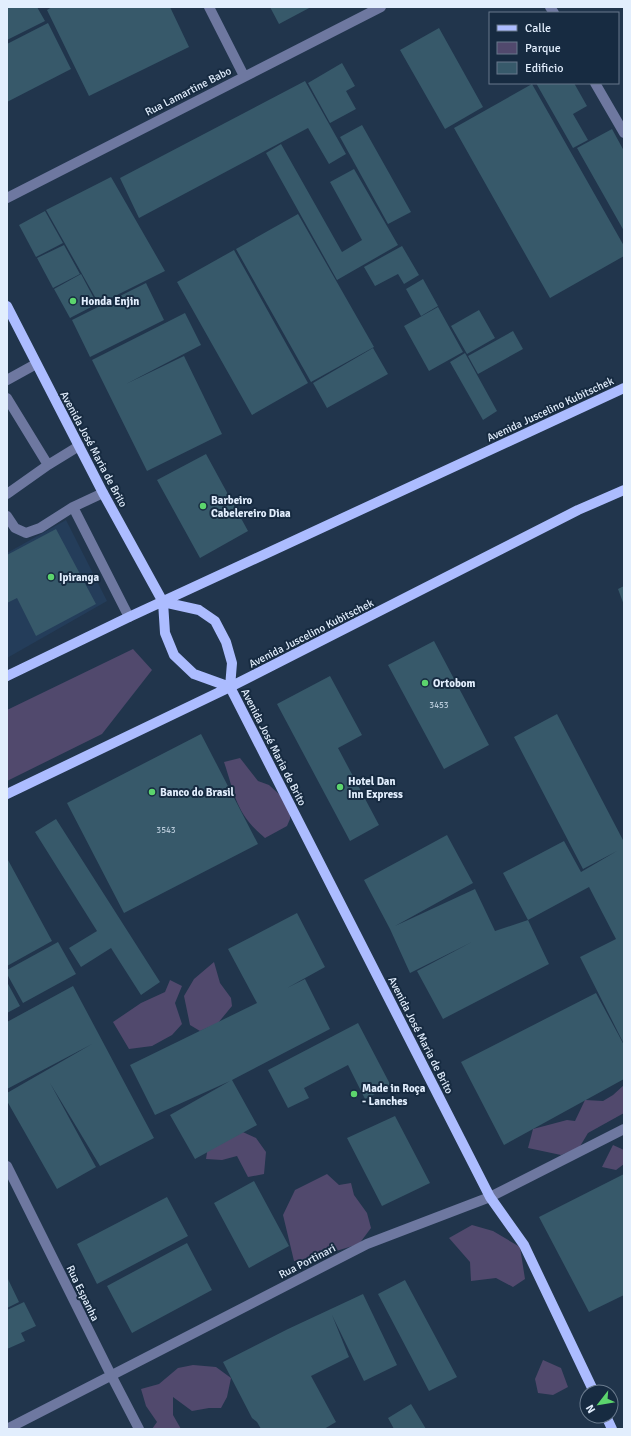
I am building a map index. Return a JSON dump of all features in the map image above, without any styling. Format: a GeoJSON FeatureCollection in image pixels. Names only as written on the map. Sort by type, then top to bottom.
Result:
{"type":"FeatureCollection","features":[{"type":"Feature","properties":{"kind":"main road","name":"Avenida José Maria de Brito"},"geometry":{"type":"LineString","coordinates":[[7,306],[102,493],[163,602]]}},
{"type":"Feature","properties":{"kind":"main road","name":"Avenida Juscelino Kubitschek"},"geometry":{"type":"LineString","coordinates":[[7,676],[129,617],[624,388]]}},
{"type":"Feature","properties":{"kind":"main road","name":"Avenida Juscelino Kubitschek"},"geometry":{"type":"LineString","coordinates":[[7,794],[230,687],[578,510],[624,490]]}},
{"type":"Feature","properties":{"kind":"main road"},"geometry":{"type":"LineString","coordinates":[[163,602],[199,610],[215,622],[226,642],[232,664],[230,687],[194,674],[174,655],[165,633],[163,602]]}},
{"type":"Feature","properties":{"kind":"main road","name":"Avenida José Maria de Brito"},"geometry":{"type":"LineString","coordinates":[[230,687],[490,1197],[524,1245],[590,1384]]}},
{"type":"Feature","properties":{"kind":"street"},"geometry":{"type":"LineString","coordinates":[[209,7],[244,76]]}},
{"type":"Feature","properties":{"kind":"street","name":"Rua Lamartine Babo"},"geometry":{"type":"LineString","coordinates":[[7,198],[381,7]]}},
{"type":"Feature","properties":{"kind":"street"},"geometry":{"type":"LineString","coordinates":[[596,84],[624,134]]}},
{"type":"Feature","properties":{"kind":"street"},"geometry":{"type":"LineString","coordinates":[[7,380],[36,364]]}},
{"type":"Feature","properties":{"kind":"street"},"geometry":{"type":"LineString","coordinates":[[7,398],[48,465]]}},
{"type":"Feature","properties":{"kind":"street"},"geometry":{"type":"LineString","coordinates":[[7,494],[48,465],[79,446]]}},
{"type":"Feature","properties":{"kind":"street"},"geometry":{"type":"LineString","coordinates":[[7,516],[15,528],[26,533],[40,528],[73,507],[102,493]]}},
{"type":"Feature","properties":{"kind":"street"},"geometry":{"type":"LineString","coordinates":[[73,507],[129,617]]}},
{"type":"Feature","properties":{"kind":"street","name":"Rua Portinari"},"geometry":{"type":"LineString","coordinates":[[7,1429],[367,1244],[490,1197],[624,1129]]}},
{"type":"Feature","properties":{"kind":"street","name":"Rua Espanha"},"geometry":{"type":"LineString","coordinates":[[7,1166],[139,1429]]}},
{"type":"Feature","properties":{"kind":"shaded area","name":"Ipiranga"},"geometry":{"type":"Polygon","coordinates":[[[66,520],[107,601],[7,658],[7,553],[66,520]]]}},
{"type":"Feature","properties":{"kind":"green space"},"geometry":{"type":"Polygon","coordinates":[[[133,649],[152,670],[102,734],[7,781],[7,710],[133,649]]]}},
{"type":"Feature","properties":{"kind":"green space"},"geometry":{"type":"Polygon","coordinates":[[[240,758],[258,781],[269,785],[280,795],[290,813],[290,819],[287,826],[265,838],[255,829],[242,812],[224,762],[240,758]]]}},
{"type":"Feature","properties":{"kind":"green space"},"geometry":{"type":"Polygon","coordinates":[[[214,962],[220,983],[231,998],[232,1006],[218,1023],[200,1031],[190,1025],[184,996],[194,979],[214,962]]]}},
{"type":"Feature","properties":{"kind":"green space"},"geometry":{"type":"Polygon","coordinates":[[[170,980],[182,986],[175,1003],[182,1024],[172,1035],[152,1046],[129,1049],[113,1022],[141,1003],[165,992],[170,980]]]}},
{"type":"Feature","properties":{"kind":"green space"},"geometry":{"type":"Polygon","coordinates":[[[624,1085],[624,1113],[588,1133],[579,1148],[561,1155],[528,1148],[533,1129],[567,1120],[575,1121],[585,1100],[603,1101],[613,1095],[624,1085]]]}},
{"type":"Feature","properties":{"kind":"green space"},"geometry":{"type":"Polygon","coordinates":[[[234,1128],[256,1138],[266,1152],[264,1174],[248,1177],[237,1156],[222,1160],[206,1159],[209,1140],[234,1128]]]}},
{"type":"Feature","properties":{"kind":"green space"},"geometry":{"type":"Polygon","coordinates":[[[613,1145],[624,1150],[624,1164],[616,1170],[602,1167],[613,1145]]]}},
{"type":"Feature","properties":{"kind":"green space"},"geometry":{"type":"Polygon","coordinates":[[[327,1174],[339,1185],[351,1183],[354,1195],[367,1213],[371,1228],[359,1244],[333,1252],[314,1261],[294,1261],[283,1215],[295,1190],[327,1174]]]}},
{"type":"Feature","properties":{"kind":"green space"},"geometry":{"type":"Polygon","coordinates":[[[472,1225],[493,1231],[520,1247],[525,1279],[513,1287],[496,1278],[471,1281],[470,1262],[449,1238],[472,1225]]]}},
{"type":"Feature","properties":{"kind":"green space"},"geometry":{"type":"Polygon","coordinates":[[[543,1360],[561,1368],[568,1387],[553,1395],[538,1393],[535,1379],[543,1360]]]}},
{"type":"Feature","properties":{"kind":"green space"},"geometry":{"type":"Polygon","coordinates":[[[193,1365],[216,1367],[231,1378],[227,1397],[221,1408],[209,1408],[192,1411],[173,1397],[173,1415],[181,1429],[152,1429],[157,1422],[146,1406],[141,1389],[159,1384],[178,1368],[193,1365]]]}},
{"type":"Feature","properties":{"kind":"building"},"geometry":{"type":"Polygon","coordinates":[[[7,7],[37,7],[45,21],[7,40],[7,7]]]}},
{"type":"Feature","properties":{"kind":"building"},"geometry":{"type":"Polygon","coordinates":[[[52,7],[170,7],[189,47],[89,96],[47,10],[52,7]]]}},
{"type":"Feature","properties":{"kind":"building"},"geometry":{"type":"Polygon","coordinates":[[[270,7],[311,7],[279,24],[270,7]]]}},
{"type":"Feature","properties":{"kind":"building"},"geometry":{"type":"Polygon","coordinates":[[[48,23],[71,69],[7,102],[7,44],[48,23]]]}},
{"type":"Feature","properties":{"kind":"building"},"geometry":{"type":"Polygon","coordinates":[[[439,28],[483,107],[445,129],[400,50],[439,28]]]}},
{"type":"Feature","properties":{"kind":"building"},"geometry":{"type":"Polygon","coordinates":[[[342,63],[355,86],[346,91],[356,109],[330,123],[308,83],[342,63]]]}},
{"type":"Feature","properties":{"kind":"building"},"geometry":{"type":"Polygon","coordinates":[[[305,81],[346,154],[329,164],[308,128],[139,218],[120,178],[305,81]]]}},
{"type":"Feature","properties":{"kind":"building"},"geometry":{"type":"Polygon","coordinates":[[[532,84],[624,246],[624,256],[550,298],[454,128],[532,84]]]}},
{"type":"Feature","properties":{"kind":"building"},"geometry":{"type":"Polygon","coordinates":[[[537,84],[575,84],[587,106],[573,114],[588,140],[573,148],[537,84]]]}},
{"type":"Feature","properties":{"kind":"building"},"geometry":{"type":"Polygon","coordinates":[[[362,125],[411,212],[388,224],[340,137],[362,125]]]}},
{"type":"Feature","properties":{"kind":"building"},"geometry":{"type":"Polygon","coordinates":[[[612,129],[624,151],[624,231],[577,148],[612,129]]]}},
{"type":"Feature","properties":{"kind":"building"},"geometry":{"type":"Polygon","coordinates":[[[281,144],[342,252],[362,240],[330,182],[354,169],[398,245],[337,280],[266,153],[281,144]]]}},
{"type":"Feature","properties":{"kind":"building"},"geometry":{"type":"Polygon","coordinates":[[[111,177],[165,271],[99,304],[46,210],[111,177]]]}},
{"type":"Feature","properties":{"kind":"building"},"geometry":{"type":"Polygon","coordinates":[[[45,211],[63,243],[36,257],[19,225],[45,211]]]}},
{"type":"Feature","properties":{"kind":"building"},"geometry":{"type":"Polygon","coordinates":[[[298,214],[374,347],[311,382],[236,249],[298,214]]]}},
{"type":"Feature","properties":{"kind":"building"},"geometry":{"type":"Polygon","coordinates":[[[64,245],[80,274],[53,288],[37,258],[64,245]]]}},
{"type":"Feature","properties":{"kind":"building"},"geometry":{"type":"Polygon","coordinates":[[[402,246],[419,275],[404,284],[398,274],[375,286],[364,267],[402,246]]]}},
{"type":"Feature","properties":{"kind":"building"},"geometry":{"type":"Polygon","coordinates":[[[234,250],[308,383],[252,415],[177,282],[234,250]]]}},
{"type":"Feature","properties":{"kind":"building"},"geometry":{"type":"Polygon","coordinates":[[[81,274],[97,304],[70,318],[54,289],[81,274]]]}},
{"type":"Feature","properties":{"kind":"building"},"geometry":{"type":"Polygon","coordinates":[[[423,279],[438,306],[421,316],[406,289],[423,279]]]}},
{"type":"Feature","properties":{"kind":"building"},"geometry":{"type":"Polygon","coordinates":[[[146,283],[164,320],[90,357],[72,320],[146,283]]]}},
{"type":"Feature","properties":{"kind":"building"},"geometry":{"type":"Polygon","coordinates":[[[438,307],[463,352],[429,371],[404,326],[438,307]]]}},
{"type":"Feature","properties":{"kind":"building"},"geometry":{"type":"Polygon","coordinates":[[[479,310],[495,338],[467,354],[451,326],[479,310]]]}},
{"type":"Feature","properties":{"kind":"building"},"geometry":{"type":"Polygon","coordinates":[[[185,313],[201,345],[126,384],[184,356],[222,434],[147,471],[92,360],[185,313]]]}},
{"type":"Feature","properties":{"kind":"building"},"geometry":{"type":"Polygon","coordinates":[[[513,331],[523,349],[478,374],[468,356],[513,331]]]}},
{"type":"Feature","properties":{"kind":"building"},"geometry":{"type":"Polygon","coordinates":[[[373,348],[388,374],[327,408],[313,383],[373,348]]]}},
{"type":"Feature","properties":{"kind":"building"},"geometry":{"type":"Polygon","coordinates":[[[465,353],[497,411],[483,420],[450,362],[465,353]]]}},
{"type":"Feature","properties":{"kind":"building","name":"Barbeiro Cabelereiro Diaa"},"geometry":{"type":"Polygon","coordinates":[[[206,454],[248,531],[200,558],[157,480],[206,454]]]}},
{"type":"Feature","properties":{"kind":"building","name":"Ipiranga"},"geometry":{"type":"Polygon","coordinates":[[[56,529],[96,604],[36,636],[17,598],[7,603],[7,555],[56,529]]]}},
{"type":"Feature","properties":{"kind":"building"},"geometry":{"type":"Polygon","coordinates":[[[624,586],[624,605],[618,589],[624,586]]]}},
{"type":"Feature","properties":{"kind":"building"},"geometry":{"type":"Polygon","coordinates":[[[434,641],[489,745],[444,769],[388,665],[434,641]]]}},
{"type":"Feature","properties":{"kind":"building","name":"Hotel Dan Inn Express"},"geometry":{"type":"Polygon","coordinates":[[[330,676],[362,735],[338,748],[379,825],[350,841],[277,704],[330,676]]]}},
{"type":"Feature","properties":{"kind":"building"},"geometry":{"type":"Polygon","coordinates":[[[557,714],[624,842],[624,1044],[580,957],[616,939],[589,887],[528,920],[503,873],[564,841],[581,872],[617,851],[583,869],[514,737],[557,714]]]}},
{"type":"Feature","properties":{"kind":"building"},"geometry":{"type":"Polygon","coordinates":[[[201,734],[258,844],[124,913],[67,803],[201,734]]]}},
{"type":"Feature","properties":{"kind":"building"},"geometry":{"type":"Polygon","coordinates":[[[56,819],[160,982],[141,995],[111,948],[81,967],[69,948],[97,931],[35,832],[56,819]]]}},
{"type":"Feature","properties":{"kind":"building"},"geometry":{"type":"Polygon","coordinates":[[[447,835],[473,883],[395,926],[475,889],[495,931],[528,920],[549,964],[443,1019],[417,971],[472,942],[410,973],[390,929],[364,880],[447,835]]]}},
{"type":"Feature","properties":{"kind":"building"},"geometry":{"type":"Polygon","coordinates":[[[8,860],[52,941],[7,966],[7,861],[8,860]]]}},
{"type":"Feature","properties":{"kind":"building"},"geometry":{"type":"Polygon","coordinates":[[[297,913],[325,967],[287,988],[305,979],[330,1029],[232,1080],[257,1125],[195,1159],[170,1115],[230,1081],[155,1115],[130,1065],[257,1003],[228,949],[297,913]]]}},
{"type":"Feature","properties":{"kind":"building"},"geometry":{"type":"Polygon","coordinates":[[[58,942],[76,974],[23,1003],[7,974],[7,970],[58,942]]]}},
{"type":"Feature","properties":{"kind":"building"},"geometry":{"type":"Polygon","coordinates":[[[7,982],[20,1006],[7,1013],[7,982]]]}},
{"type":"Feature","properties":{"kind":"building"},"geometry":{"type":"Polygon","coordinates":[[[73,986],[154,1138],[100,1166],[50,1083],[96,1167],[57,1189],[7,1101],[7,1093],[92,1044],[7,1089],[7,1022],[73,986]]]}},
{"type":"Feature","properties":{"kind":"building"},"geometry":{"type":"Polygon","coordinates":[[[596,993],[624,1045],[624,1079],[504,1145],[461,1062],[596,993]]]}},
{"type":"Feature","properties":{"kind":"building"},"geometry":{"type":"Polygon","coordinates":[[[358,1023],[391,1086],[365,1099],[348,1065],[304,1088],[309,1098],[288,1108],[268,1070],[358,1023]]]}},
{"type":"Feature","properties":{"kind":"building"},"geometry":{"type":"Polygon","coordinates":[[[395,1116],[430,1183],[382,1206],[347,1138],[395,1116]]]}},
{"type":"Feature","properties":{"kind":"building"},"geometry":{"type":"Polygon","coordinates":[[[624,1174],[624,1295],[589,1312],[539,1217],[624,1174]]]}},
{"type":"Feature","properties":{"kind":"building"},"geometry":{"type":"Polygon","coordinates":[[[254,1181],[289,1246],[249,1268],[214,1203],[254,1181]]]}},
{"type":"Feature","properties":{"kind":"building"},"geometry":{"type":"Polygon","coordinates":[[[167,1197],[188,1236],[97,1284],[77,1244],[167,1197]]]}},
{"type":"Feature","properties":{"kind":"building"},"geometry":{"type":"Polygon","coordinates":[[[187,1243],[212,1290],[132,1333],[107,1286],[187,1243]]]}},
{"type":"Feature","properties":{"kind":"building"},"geometry":{"type":"Polygon","coordinates":[[[7,1277],[19,1302],[7,1308],[7,1277]]]}},
{"type":"Feature","properties":{"kind":"building"},"geometry":{"type":"Polygon","coordinates":[[[405,1280],[457,1377],[429,1391],[378,1294],[405,1280]]]}},
{"type":"Feature","properties":{"kind":"building"},"geometry":{"type":"Polygon","coordinates":[[[363,1294],[397,1365],[364,1381],[332,1315],[349,1357],[311,1376],[336,1422],[324,1429],[261,1429],[257,1422],[252,1418],[223,1362],[288,1329],[363,1294]]]}},
{"type":"Feature","properties":{"kind":"building"},"geometry":{"type":"Polygon","coordinates":[[[24,1302],[36,1326],[21,1333],[25,1341],[7,1349],[7,1310],[24,1302]]]}},
{"type":"Feature","properties":{"kind":"building"},"geometry":{"type":"Polygon","coordinates":[[[411,1404],[426,1429],[394,1429],[388,1418],[411,1404]]]}},
{"type":"Feature","properties":{"kind":"place","name":"Honda Enjin"},"geometry":{"type":"Point","coordinates":[73,301]}},
{"type":"Feature","properties":{"kind":"place","name":"Barbeiro Cabelereiro Diaa"},"geometry":{"type":"Point","coordinates":[203,506]}},
{"type":"Feature","properties":{"kind":"place","name":"Ipiranga"},"geometry":{"type":"Point","coordinates":[51,577]}},
{"type":"Feature","properties":{"kind":"place","name":"Ortobom"},"geometry":{"type":"Point","coordinates":[425,683]}},
{"type":"Feature","properties":{"kind":"place","name":"Hotel Dan Inn Express"},"geometry":{"type":"Point","coordinates":[340,787]}},
{"type":"Feature","properties":{"kind":"place","name":"Banco do Brasil"},"geometry":{"type":"Point","coordinates":[152,792]}},
{"type":"Feature","properties":{"kind":"place","name":"Made in Roça - Lanches"},"geometry":{"type":"Point","coordinates":[354,1094]}}]}
